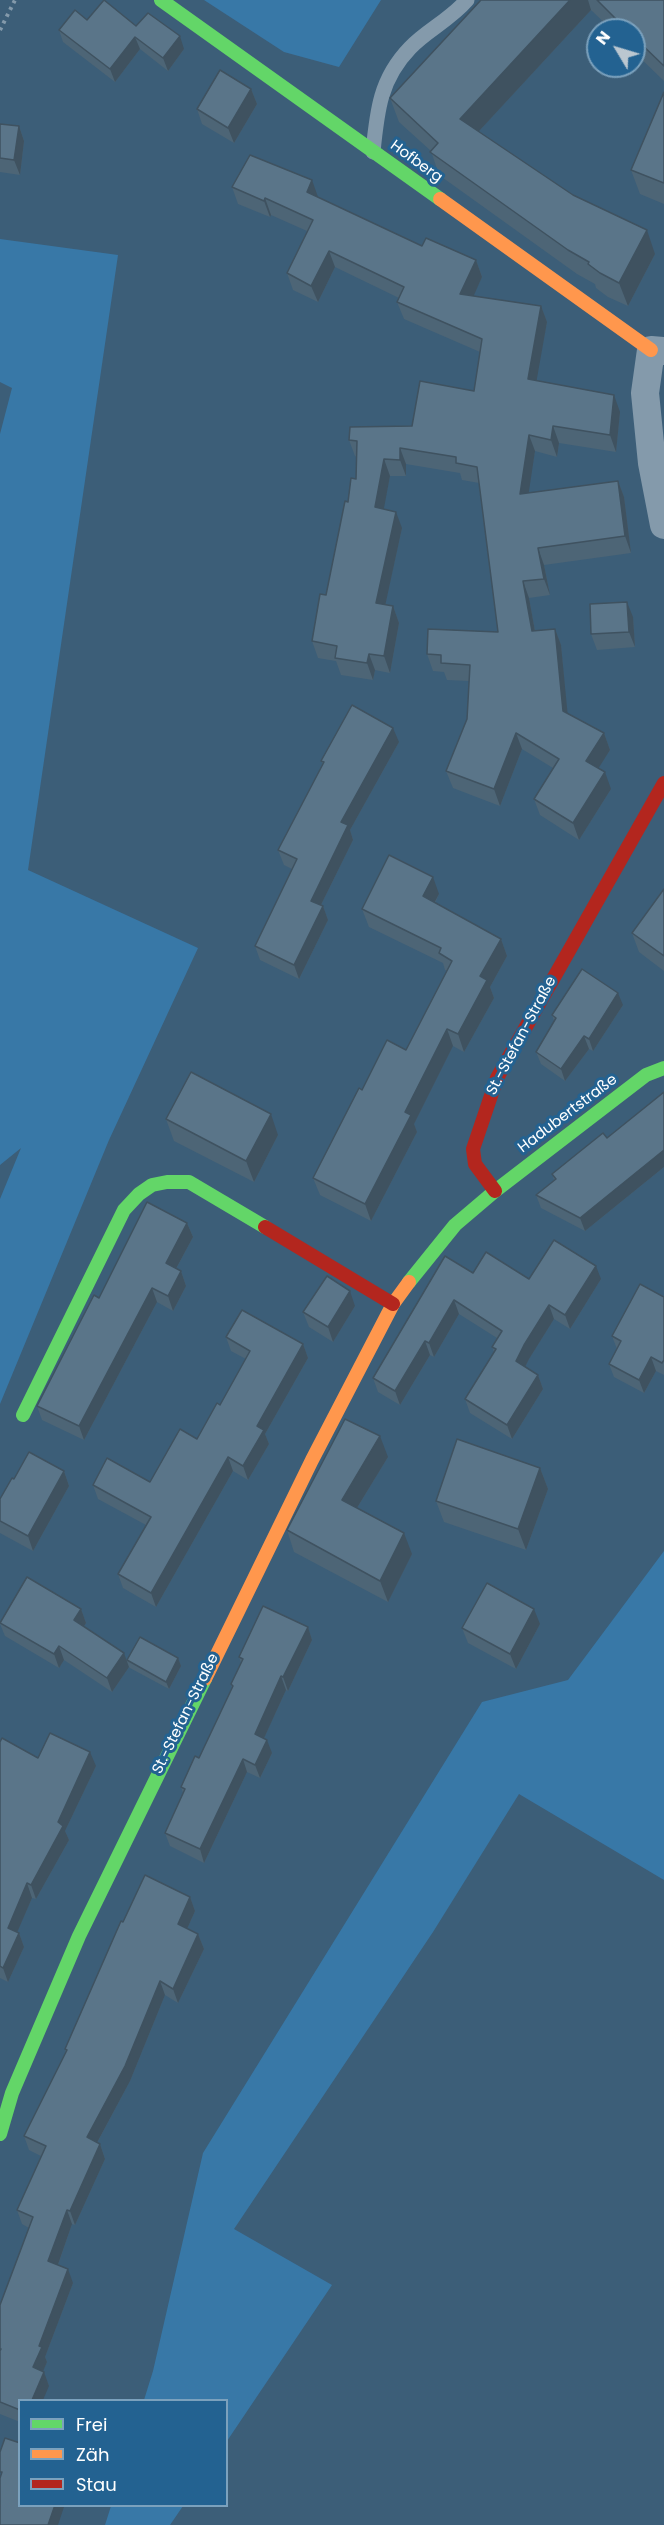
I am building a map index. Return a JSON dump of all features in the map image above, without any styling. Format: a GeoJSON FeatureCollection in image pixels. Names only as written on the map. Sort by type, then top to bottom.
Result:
{"type":"FeatureCollection","features":[{"type":"Feature","properties":{"kind":"street","name":"Hofberg"},"geometry":{"type":"LineString","coordinates":[[161,0],[657,351]]}},
{"type":"Feature","properties":{"kind":"street"},"geometry":{"type":"LineString","coordinates":[[657,351],[645,393],[652,463],[664,525]]}},
{"type":"Feature","properties":{"kind":"street","name":"St.-Stefan-Straße"},"geometry":{"type":"LineString","coordinates":[[0,2134],[12,2093],[79,1936],[285,1513],[393,1304],[431,1252],[455,1225],[495,1191],[475,1164],[473,1149],[498,1078],[664,783]]}},
{"type":"Feature","properties":{"kind":"street","name":"Hadubertstraße"},"geometry":{"type":"LineString","coordinates":[[495,1191],[646,1076],[664,1068]]}},
{"type":"Feature","properties":{"kind":"street"},"geometry":{"type":"LineString","coordinates":[[23,1415],[124,1210],[141,1191],[159,1181],[189,1182],[393,1304]]}},
{"type":"Feature","properties":{"kind":"lane"},"geometry":{"type":"LineString","coordinates":[[373,152],[383,88],[394,69],[411,48],[453,16],[467,0]]}},
{"type":"Feature","properties":{"kind":"path"},"geometry":{"type":"LineString","coordinates":[[0,30],[15,0]]}},
{"type":"Feature","properties":{"kind":"shaded area"},"geometry":{"type":"Polygon","coordinates":[[[204,0],[381,0],[339,67],[284,52],[204,0]]]}},
{"type":"Feature","properties":{"kind":"shaded area"},"geometry":{"type":"Polygon","coordinates":[[[0,239],[118,255],[28,870],[198,948],[109,1140],[0,1404],[0,1199],[21,1148],[0,1165],[0,434],[12,388],[0,382],[0,239]]]}},
{"type":"Feature","properties":{"kind":"shaded area"},"geometry":{"type":"Polygon","coordinates":[[[664,1551],[664,1880],[519,1794],[433,1932],[234,2229],[332,2285],[228,2440],[228,2399],[144,2399],[153,2371],[203,2153],[482,1702],[568,1680],[664,1551]]]}},
{"type":"Feature","properties":{"kind":"shaded area"},"geometry":{"type":"Polygon","coordinates":[[[111,2507],[182,2507],[170,2525],[105,2525],[111,2507]]]}},
{"type":"Feature","properties":{"kind":"building"},"geometry":{"type":"Polygon","coordinates":[[[104,0],[136,26],[148,13],[180,36],[163,58],[135,37],[110,69],[59,30],[75,10],[87,20],[104,0]]]}},
{"type":"Feature","properties":{"kind":"building"},"geometry":{"type":"Polygon","coordinates":[[[481,0],[570,0],[460,119],[573,195],[647,230],[619,283],[600,273],[588,264],[589,262],[568,250],[430,152],[438,143],[390,98],[481,0]]]}},
{"type":"Feature","properties":{"kind":"building"},"geometry":{"type":"Polygon","coordinates":[[[597,0],[664,0],[664,66],[646,49],[646,18],[615,18],[597,0]]]}},
{"type":"Feature","properties":{"kind":"building"},"geometry":{"type":"Polygon","coordinates":[[[220,70],[251,89],[228,128],[197,109],[220,70]]]}},
{"type":"Feature","properties":{"kind":"building"},"geometry":{"type":"Polygon","coordinates":[[[664,92],[664,183],[631,170],[664,92]]]}},
{"type":"Feature","properties":{"kind":"building"},"geometry":{"type":"Polygon","coordinates":[[[0,124],[19,126],[14,160],[0,158],[0,124]]]}},
{"type":"Feature","properties":{"kind":"building"},"geometry":{"type":"Polygon","coordinates":[[[250,155],[312,180],[307,192],[422,246],[426,238],[476,260],[460,294],[541,306],[528,379],[614,395],[610,435],[553,426],[551,440],[529,435],[520,494],[618,481],[625,536],[538,548],[544,579],[523,581],[532,631],[555,629],[563,711],[604,733],[586,761],[605,772],[573,823],[534,799],[559,759],[516,733],[494,789],[446,771],[467,719],[470,665],[441,663],[441,655],[427,654],[428,629],[498,632],[477,467],[456,463],[456,457],[400,448],[400,460],[384,459],[375,507],[396,512],[376,603],[393,606],[384,656],[369,654],[367,663],[335,658],[337,646],[312,641],[320,594],[326,595],[345,501],[348,502],[351,478],[356,479],[357,441],[349,440],[350,427],[412,426],[420,381],[474,391],[482,339],[397,302],[404,287],[329,251],[311,286],[287,273],[313,220],[265,198],[264,201],[232,187],[250,155]]]}},
{"type":"Feature","properties":{"kind":"building"},"geometry":{"type":"Polygon","coordinates":[[[627,602],[629,632],[591,634],[590,604],[627,602]]]}},
{"type":"Feature","properties":{"kind":"building"},"geometry":{"type":"Polygon","coordinates":[[[352,705],[393,728],[341,822],[348,825],[311,901],[323,906],[294,965],[255,946],[297,859],[278,850],[324,762],[321,761],[352,705]]]}},
{"type":"Feature","properties":{"kind":"building"},"geometry":{"type":"Polygon","coordinates":[[[389,855],[433,877],[423,896],[501,939],[480,976],[487,980],[458,1034],[447,1029],[405,1112],[411,1115],[365,1204],[313,1178],[359,1088],[362,1090],[387,1040],[406,1050],[452,961],[439,953],[441,948],[362,909],[389,855]]]}},
{"type":"Feature","properties":{"kind":"building"},"geometry":{"type":"Polygon","coordinates":[[[664,889],[664,956],[632,933],[664,889]]]}},
{"type":"Feature","properties":{"kind":"building"},"geometry":{"type":"Polygon","coordinates":[[[582,969],[618,993],[589,1039],[584,1036],[561,1069],[536,1052],[556,1018],[552,1015],[582,969]]]}},
{"type":"Feature","properties":{"kind":"building"},"geometry":{"type":"Polygon","coordinates":[[[191,1072],[271,1114],[246,1161],[166,1119],[191,1072]]]}},
{"type":"Feature","properties":{"kind":"building"},"geometry":{"type":"Polygon","coordinates":[[[664,1092],[664,1150],[580,1218],[536,1195],[556,1179],[552,1174],[578,1153],[603,1133],[607,1138],[664,1092]]]}},
{"type":"Feature","properties":{"kind":"building"},"geometry":{"type":"Polygon","coordinates":[[[147,1202],[187,1223],[166,1263],[181,1271],[168,1296],[152,1288],[79,1426],[37,1406],[94,1295],[99,1298],[147,1202]]]}},
{"type":"Feature","properties":{"kind":"building"},"geometry":{"type":"Polygon","coordinates":[[[554,1240],[596,1266],[565,1315],[549,1305],[524,1345],[516,1361],[538,1375],[507,1425],[465,1399],[496,1349],[492,1347],[502,1331],[454,1300],[429,1343],[425,1341],[395,1391],[373,1378],[445,1256],[473,1273],[486,1252],[529,1279],[554,1240]]]}},
{"type":"Feature","properties":{"kind":"building"},"geometry":{"type":"Polygon","coordinates":[[[327,1276],[350,1291],[328,1327],[303,1312],[327,1276]]]}},
{"type":"Feature","properties":{"kind":"building"},"geometry":{"type":"Polygon","coordinates":[[[640,1284],[664,1297],[664,1360],[662,1363],[651,1357],[639,1380],[609,1364],[621,1341],[612,1336],[640,1284]]]}},
{"type":"Feature","properties":{"kind":"building"},"geometry":{"type":"Polygon","coordinates":[[[242,1310],[303,1344],[257,1426],[264,1430],[243,1466],[228,1457],[151,1593],[118,1574],[151,1517],[93,1485],[107,1458],[150,1482],[180,1429],[197,1439],[217,1403],[220,1405],[250,1351],[226,1337],[242,1310]]]}},
{"type":"Feature","properties":{"kind":"building"},"geometry":{"type":"Polygon","coordinates":[[[345,1419],[380,1436],[342,1500],[404,1533],[380,1581],[287,1530],[345,1419]]]}},
{"type":"Feature","properties":{"kind":"building"},"geometry":{"type":"Polygon","coordinates":[[[457,1439],[540,1468],[518,1529],[436,1501],[457,1439]]]}},
{"type":"Feature","properties":{"kind":"building"},"geometry":{"type":"Polygon","coordinates":[[[29,1452],[64,1471],[28,1536],[0,1521],[0,1499],[29,1452]]]}},
{"type":"Feature","properties":{"kind":"building"},"geometry":{"type":"Polygon","coordinates":[[[27,1577],[81,1609],[74,1620],[124,1653],[107,1678],[59,1646],[54,1654],[0,1623],[27,1577]]]}},
{"type":"Feature","properties":{"kind":"building"},"geometry":{"type":"Polygon","coordinates":[[[487,1583],[534,1609],[510,1654],[462,1628],[487,1583]]]}},
{"type":"Feature","properties":{"kind":"building"},"geometry":{"type":"Polygon","coordinates":[[[263,1606],[308,1627],[283,1677],[281,1676],[255,1734],[267,1740],[255,1765],[243,1759],[200,1849],[165,1833],[185,1789],[181,1787],[195,1756],[199,1758],[233,1686],[231,1684],[243,1659],[239,1657],[263,1606]]]}},
{"type":"Feature","properties":{"kind":"building"},"geometry":{"type":"Polygon","coordinates":[[[140,1637],[178,1658],[166,1682],[127,1660],[140,1637]]]}},
{"type":"Feature","properties":{"kind":"building"},"geometry":{"type":"Polygon","coordinates":[[[50,1733],[90,1752],[58,1822],[63,1826],[31,1885],[27,1883],[8,1928],[19,1933],[3,1968],[0,1966],[0,1742],[2,1738],[38,1758],[50,1733]]]}},
{"type":"Feature","properties":{"kind":"building"},"geometry":{"type":"Polygon","coordinates":[[[145,1875],[190,1897],[178,1924],[198,1934],[173,1989],[160,1981],[125,2066],[87,2137],[100,2144],[70,2211],[67,2210],[48,2261],[68,2269],[33,2367],[44,2372],[32,2399],[18,2399],[18,2409],[0,2402],[0,2305],[33,2217],[17,2210],[46,2146],[24,2136],[67,2050],[65,2049],[121,1921],[123,1922],[145,1875]]]}},
{"type":"Feature","properties":{"kind":"building"},"geometry":{"type":"Polygon","coordinates":[[[5,2438],[18,2442],[18,2507],[54,2507],[48,2525],[0,2525],[2,2472],[0,2472],[0,2452],[5,2438]]]}},
{"type":"Feature","properties":{"kind":"traffic: fast"},"geometry":{"type":"LineString","coordinates":[[161,0],[440,199]]}},
{"type":"Feature","properties":{"kind":"traffic: fast"},"geometry":{"type":"LineString","coordinates":[[409,1282],[455,1225],[495,1191],[646,1075],[664,1068]]}},
{"type":"Feature","properties":{"kind":"traffic: fast"},"geometry":{"type":"LineString","coordinates":[[23,1415],[124,1210],[139,1194],[152,1185],[189,1182],[265,1227]]}},
{"type":"Feature","properties":{"kind":"traffic: fast"},"geometry":{"type":"LineString","coordinates":[[0,2134],[12,2093],[79,1936],[205,1679]]}},
{"type":"Feature","properties":{"kind":"traffic: slow"},"geometry":{"type":"LineString","coordinates":[[440,199],[651,350]]}},
{"type":"Feature","properties":{"kind":"traffic: slow"},"geometry":{"type":"LineString","coordinates":[[205,1679],[312,1460],[393,1304],[409,1282]]}},
{"type":"Feature","properties":{"kind":"traffic: jam"},"geometry":{"type":"LineString","coordinates":[[495,1191],[475,1164],[473,1149],[497,1078],[664,783]]}},
{"type":"Feature","properties":{"kind":"traffic: jam"},"geometry":{"type":"LineString","coordinates":[[265,1227],[393,1304]]}}]}
